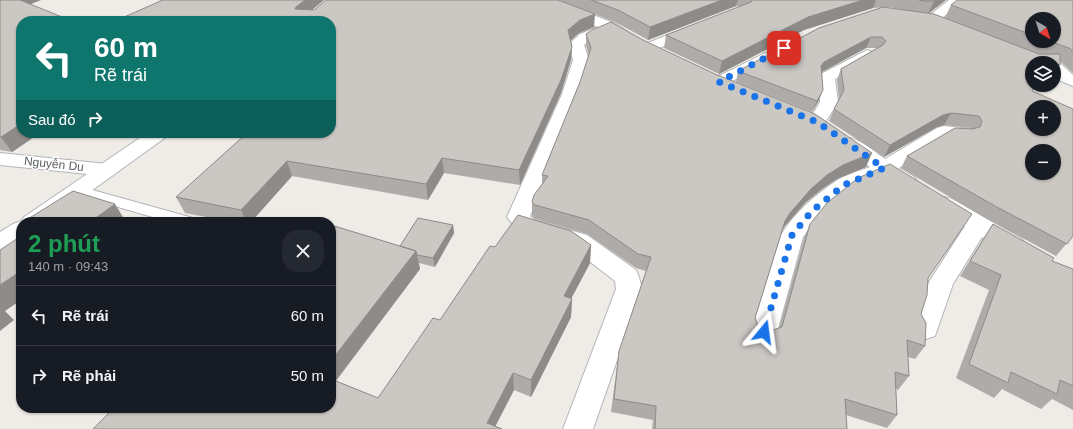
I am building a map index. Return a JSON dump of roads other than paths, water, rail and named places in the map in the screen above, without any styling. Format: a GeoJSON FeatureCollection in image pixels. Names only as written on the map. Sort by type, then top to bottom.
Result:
{"type":"FeatureCollection","features":[{"type":"Feature","properties":{"kind":"street"},"geometry":{"type":"LineString","coordinates":[[543,0],[611,27],[647,48],[669,58]]}},
{"type":"Feature","properties":{"kind":"street"},"geometry":{"type":"LineString","coordinates":[[957,0],[925,19],[969,34]]}},
{"type":"Feature","properties":{"kind":"street"},"geometry":{"type":"LineString","coordinates":[[647,48],[708,24]]}},
{"type":"Feature","properties":{"kind":"street"},"geometry":{"type":"LineString","coordinates":[[578,429],[629,289],[627,277],[579,241],[526,226],[518,217],[570,94],[581,60],[576,44],[585,37],[611,27]]}},
{"type":"Feature","properties":{"kind":"street"},"geometry":{"type":"LineString","coordinates":[[740,91],[712,79],[775,52]]}},
{"type":"Feature","properties":{"kind":"street"},"geometry":{"type":"LineString","coordinates":[[872,52],[827,77],[829,102],[810,119],[928,195],[1032,255]]}},
{"type":"Feature","properties":{"kind":"street"},"geometry":{"type":"LineString","coordinates":[[1061,67],[1073,70]]}},
{"type":"Feature","properties":{"kind":"street"},"geometry":{"type":"LineString","coordinates":[[1061,74],[1073,81]]}},
{"type":"Feature","properties":{"kind":"street"},"geometry":{"type":"LineString","coordinates":[[764,332],[792,235],[812,211],[844,185],[884,168],[944,132],[965,133]]}},
{"type":"Feature","properties":{"kind":"street"},"geometry":{"type":"LineString","coordinates":[[39,217],[152,138]]}},
{"type":"Feature","properties":{"kind":"street","name":"Nguyễn Du"},"geometry":{"type":"LineString","coordinates":[[0,159],[107,170]]}},
{"type":"Feature","properties":{"kind":"street"},"geometry":{"type":"LineString","coordinates":[[926,328],[940,282],[978,225]]}},
{"type":"Feature","properties":{"kind":"street"},"geometry":{"type":"LineString","coordinates":[[0,243],[16,232]]}},
{"type":"Feature","properties":{"kind":"lane"},"geometry":{"type":"LineString","coordinates":[[78,191],[170,217]]}}]}
